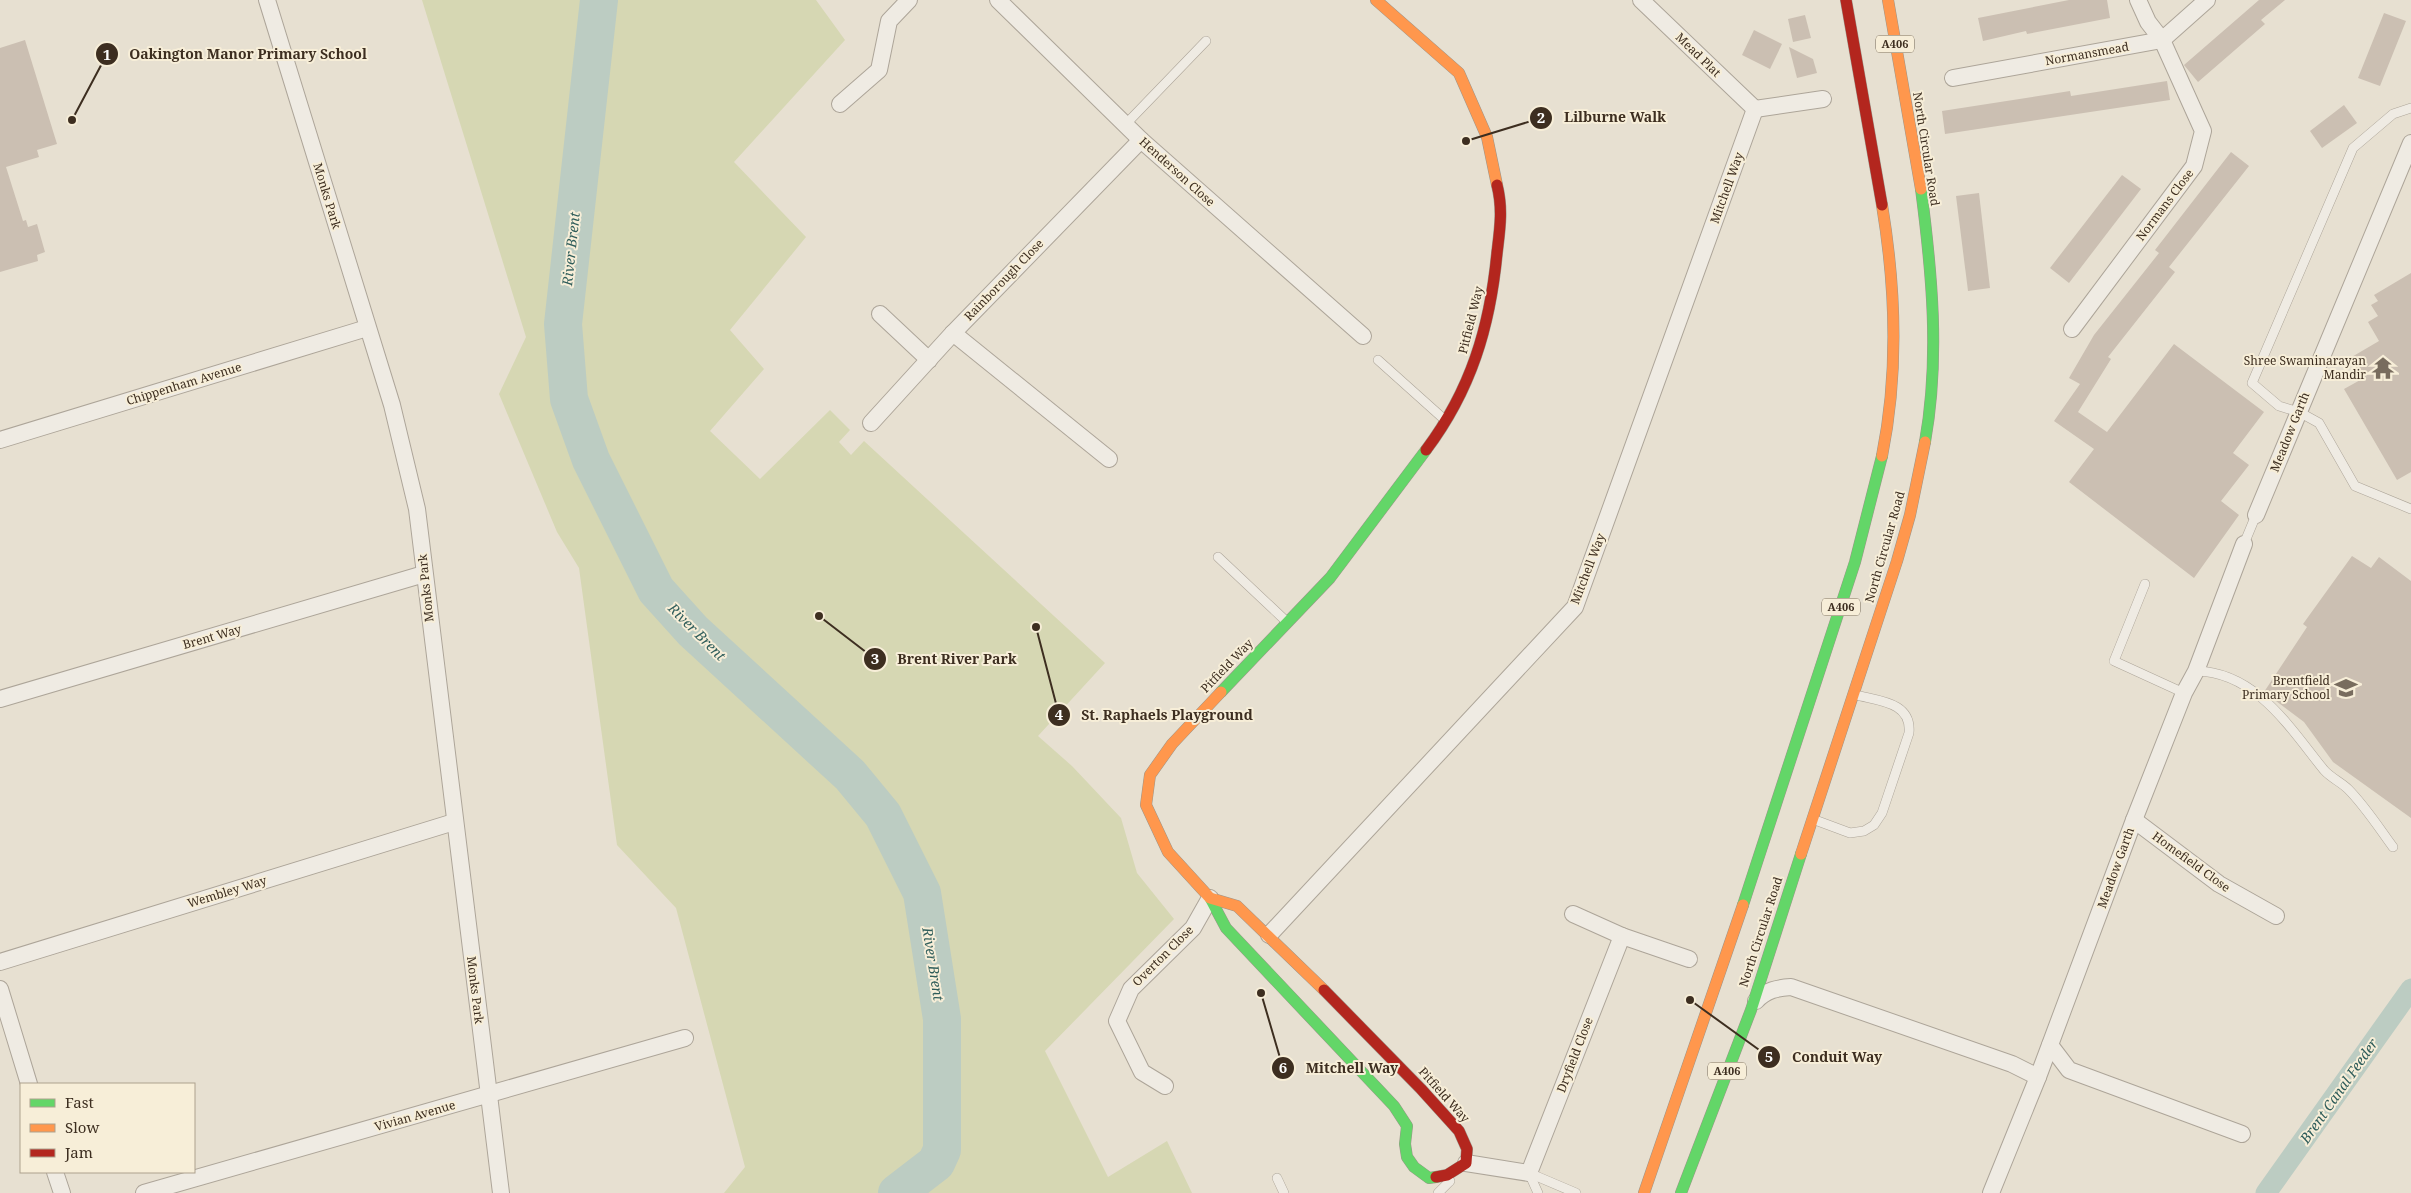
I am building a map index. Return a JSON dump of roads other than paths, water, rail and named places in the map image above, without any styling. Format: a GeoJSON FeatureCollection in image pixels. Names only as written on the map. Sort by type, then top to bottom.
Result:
{"type":"FeatureCollection","features":[{"type":"Feature","properties":{"kind":"main road","name":"Pitfield Way"},"geometry":{"type":"LineString","coordinates":[[1376,0],[1459,73],[1487,137],[1502,206],[1493,298],[1477,357],[1447,422],[1330,578],[1172,744],[1150,775],[1146,806],[1168,852],[1210,898],[1237,906],[1269,935],[1422,1089],[1459,1131],[1467,1149],[1466,1163]]}},
{"type":"Feature","properties":{"kind":"main road","name":"North Circular Road"},"geometry":{"type":"LineString","coordinates":[[1644,1193],[1722,971],[1856,562],[1885,450],[1892,398],[1895,332],[1892,274],[1846,0]]}},
{"type":"Feature","properties":{"kind":"main road","name":"North Circular Road"},"geometry":{"type":"LineString","coordinates":[[1681,1193],[1772,949],[1811,819],[1894,572],[1914,503],[1928,431],[1933,376],[1933,306],[1926,242],[1888,0]]}},
{"type":"Feature","properties":{"kind":"main road"},"geometry":{"type":"LineString","coordinates":[[1210,898],[1226,928],[1394,1106],[1407,1126],[1404,1145],[1407,1160],[1415,1170],[1429,1178],[1447,1175],[1466,1163]]}},
{"type":"Feature","properties":{"kind":"street","name":"Monks Park"},"geometry":{"type":"LineString","coordinates":[[267,0],[406,454],[417,509],[500,1193]]}},
{"type":"Feature","properties":{"kind":"street"},"geometry":{"type":"LineString","coordinates":[[840,104],[879,70],[889,21],[909,0]]}},
{"type":"Feature","properties":{"kind":"street","name":"Henderson Close"},"geometry":{"type":"LineString","coordinates":[[998,0],[1141,140],[1363,336]]}},
{"type":"Feature","properties":{"kind":"street","name":"Mead Plat"},"geometry":{"type":"LineString","coordinates":[[1641,0],[1755,110]]}},
{"type":"Feature","properties":{"kind":"street","name":"Normans Close"},"geometry":{"type":"LineString","coordinates":[[2072,329],[2194,166],[2203,131],[2162,40],[2148,22],[2138,0]]}},
{"type":"Feature","properties":{"kind":"street"},"geometry":{"type":"LineString","coordinates":[[2162,40],[2207,0]]}},
{"type":"Feature","properties":{"kind":"street","name":"Normansmead"},"geometry":{"type":"LineString","coordinates":[[1953,78],[2162,40]]}},
{"type":"Feature","properties":{"kind":"street"},"geometry":{"type":"LineString","coordinates":[[1755,110],[1823,99]]}},
{"type":"Feature","properties":{"kind":"street","name":"Mitchell Way"},"geometry":{"type":"LineString","coordinates":[[1269,935],[1575,607],[1755,110]]}},
{"type":"Feature","properties":{"kind":"street","name":"Rainborough Close"},"geometry":{"type":"LineString","coordinates":[[871,423],[953,333],[1141,140]]}},
{"type":"Feature","properties":{"kind":"street","name":"Meadow Garth"},"geometry":{"type":"LineString","coordinates":[[2256,515],[2411,143]]}},
{"type":"Feature","properties":{"kind":"street"},"geometry":{"type":"LineString","coordinates":[[880,314],[929,360]]}},
{"type":"Feature","properties":{"kind":"street","name":"Chippenham Avenue"},"geometry":{"type":"LineString","coordinates":[[0,440],[367,328]]}},
{"type":"Feature","properties":{"kind":"street"},"geometry":{"type":"LineString","coordinates":[[953,333],[1109,459]]}},
{"type":"Feature","properties":{"kind":"street","name":"Meadow Garth"},"geometry":{"type":"LineString","coordinates":[[1991,1193],[2038,1077],[2134,820],[2184,693],[2196,671],[2244,544]]}},
{"type":"Feature","properties":{"kind":"street","name":"Brent Way"},"geometry":{"type":"LineString","coordinates":[[0,699],[424,574]]}},
{"type":"Feature","properties":{"kind":"street","name":"Homefield Close"},"geometry":{"type":"LineString","coordinates":[[2134,820],[2219,884],[2276,916]]}},
{"type":"Feature","properties":{"kind":"street","name":"Wembley Way"},"geometry":{"type":"LineString","coordinates":[[0,962],[454,822]]}},
{"type":"Feature","properties":{"kind":"street","name":"Overton Close"},"geometry":{"type":"LineString","coordinates":[[1165,1086],[1142,1072],[1116,1022],[1131,989],[1193,928],[1210,898]]}},
{"type":"Feature","properties":{"kind":"street"},"geometry":{"type":"LineString","coordinates":[[1573,914],[1622,936],[1689,959]]}},
{"type":"Feature","properties":{"kind":"street","name":"Dryfield Close"},"geometry":{"type":"LineString","coordinates":[[1529,1173],[1622,936]]}},
{"type":"Feature","properties":{"kind":"street"},"geometry":{"type":"LineString","coordinates":[[1751,1008],[1762,995],[1774,988],[1791,987],[2012,1064],[2038,1077]]}},
{"type":"Feature","properties":{"kind":"street"},"geometry":{"type":"LineString","coordinates":[[0,989],[29,1083]]}},
{"type":"Feature","properties":{"kind":"street","name":"Vivian Avenue"},"geometry":{"type":"LineString","coordinates":[[144,1193],[685,1038]]}},
{"type":"Feature","properties":{"kind":"street"},"geometry":{"type":"LineString","coordinates":[[2050,1045],[2069,1070],[2242,1134]]}},
{"type":"Feature","properties":{"kind":"street"},"geometry":{"type":"LineString","coordinates":[[1466,1163],[1529,1173]]}},
{"type":"Feature","properties":{"kind":"street"},"geometry":{"type":"LineString","coordinates":[[56,1173],[62,1193]]}},
{"type":"Feature","properties":{"kind":"lane"},"geometry":{"type":"LineString","coordinates":[[1125,125],[1206,41]]}},
{"type":"Feature","properties":{"kind":"lane"},"geometry":{"type":"LineString","coordinates":[[2411,108],[2393,114],[2353,148],[2253,376],[2252,383],[2255,388],[2279,406],[2298,412],[2319,423],[2356,486],[2411,509]]}},
{"type":"Feature","properties":{"kind":"lane"},"geometry":{"type":"LineString","coordinates":[[1378,360],[1447,422]]}},
{"type":"Feature","properties":{"kind":"lane","name":"Meadow Garth"},"geometry":{"type":"LineString","coordinates":[[2244,544],[2256,515]]}},
{"type":"Feature","properties":{"kind":"lane"},"geometry":{"type":"LineString","coordinates":[[1218,557],[1288,622]]}},
{"type":"Feature","properties":{"kind":"lane"},"geometry":{"type":"LineString","coordinates":[[2145,584],[2114,661],[2184,693]]}},
{"type":"Feature","properties":{"kind":"lane"},"geometry":{"type":"LineString","coordinates":[[2196,671],[2211,671],[2230,677],[2274,707],[2325,771],[2349,790],[2393,847]]}},
{"type":"Feature","properties":{"kind":"lane"},"geometry":{"type":"LineString","coordinates":[[1811,819],[1850,833],[1864,831],[1874,825],[1882,813],[1909,733],[1910,722],[1904,711],[1894,705],[1853,694]]}},
{"type":"Feature","properties":{"kind":"lane"},"geometry":{"type":"LineString","coordinates":[[1438,1193],[1466,1163]]}},
{"type":"Feature","properties":{"kind":"lane"},"geometry":{"type":"LineString","coordinates":[[1529,1173],[1538,1193]]}},
{"type":"Feature","properties":{"kind":"lane"},"geometry":{"type":"LineString","coordinates":[[1529,1173],[1576,1193]]}},
{"type":"Feature","properties":{"kind":"lane"},"geometry":{"type":"LineString","coordinates":[[1277,1178],[1284,1193]]}},
{"type":"Feature","properties":{"kind":"waterway","name":"River Brent"},"geometry":{"type":"LineString","coordinates":[[599,0],[563,324],[569,399],[591,460],[656,590],[693,631],[850,775],[883,815],[922,893],[942,1019],[942,1150],[936,1163],[897,1193]]}},
{"type":"Feature","properties":{"kind":"waterway","name":"Brent Canal Feeder"},"geometry":{"type":"LineString","coordinates":[[2266,1193],[2411,989]]}},
{"type":"Feature","properties":{"kind":"place","name":"Oakington Manor Primary School"},"geometry":{"type":"Point","coordinates":[72,120]}},
{"type":"Feature","properties":{"kind":"place","name":"Lilburne Walk"},"geometry":{"type":"Point","coordinates":[1466,141]}},
{"type":"Feature","properties":{"kind":"place","name":"Shree Swaminarayan Mandir"},"geometry":{"type":"Point","coordinates":[2383,368]}},
{"type":"Feature","properties":{"kind":"place","name":"Brent River Park"},"geometry":{"type":"Point","coordinates":[819,616]}},
{"type":"Feature","properties":{"kind":"place","name":"St. Raphaels Playground"},"geometry":{"type":"Point","coordinates":[1036,627]}},
{"type":"Feature","properties":{"kind":"place","name":"Brentfield Primary School"},"geometry":{"type":"Point","coordinates":[2346,688]}},
{"type":"Feature","properties":{"kind":"place","name":"Mitchell Way"},"geometry":{"type":"Point","coordinates":[1261,993]}},
{"type":"Feature","properties":{"kind":"place","name":"Conduit Way"},"geometry":{"type":"Point","coordinates":[1690,1000]}}]}
